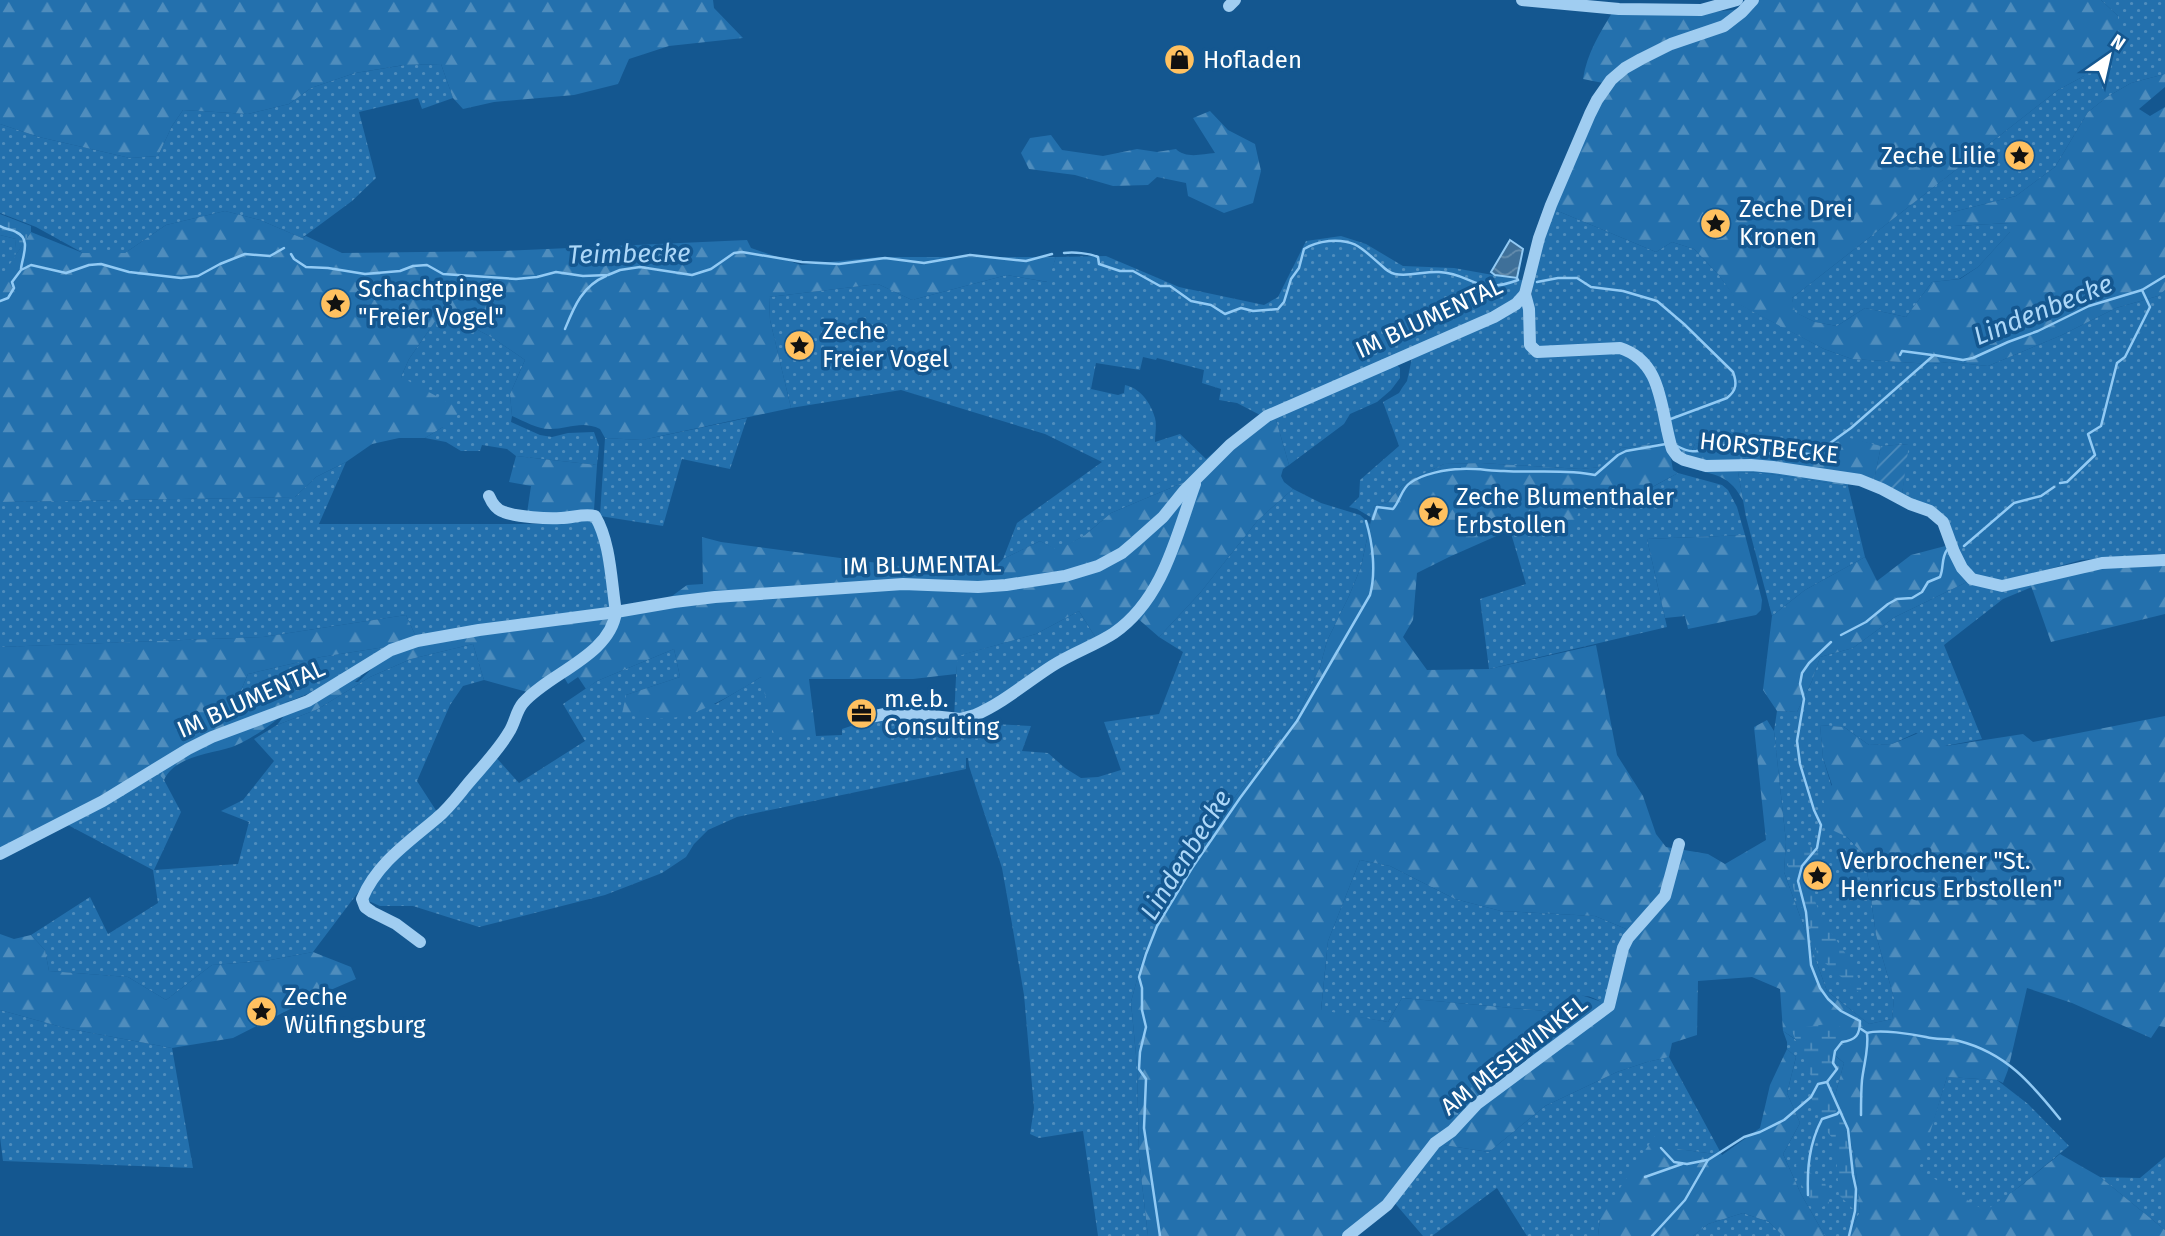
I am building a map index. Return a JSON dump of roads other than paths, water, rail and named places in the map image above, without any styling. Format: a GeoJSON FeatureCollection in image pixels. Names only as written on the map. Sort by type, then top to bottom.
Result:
{"type":"FeatureCollection","features":[{"type":"Feature","properties":{"kind":"street"},"geometry":{"type":"LineString","coordinates":[[1522,0],[1619,9],[1700,10],[1737,0]]}},
{"type":"Feature","properties":{"kind":"street","name":"IM BLUMENTAL"},"geometry":{"type":"LineString","coordinates":[[0,854],[92,807],[188,749],[212,737],[308,701],[391,650],[417,641],[674,602],[766,592],[903,584],[978,587],[1065,576],[1097,566],[1122,553],[1163,517],[1230,445],[1268,416],[1494,317],[1516,304],[1525,294],[1539,238],[1551,205],[1590,114],[1611,80],[1625,68],[1671,44],[1724,26],[1753,0]]}},
{"type":"Feature","properties":{"kind":"street","name":"HORSTBECKE"},"geometry":{"type":"LineString","coordinates":[[1525,294],[1529,309],[1530,345],[1537,352],[1620,348],[1644,362],[1655,377],[1672,449],[1684,460],[1706,466],[1751,465],[1860,480],[1930,511],[1943,522],[1962,568],[1972,579],[1991,584],[2002,586],[2102,563],[2165,560]]}},
{"type":"Feature","properties":{"kind":"street","name":"IM BLUMENTAL"},"geometry":{"type":"LineString","coordinates":[[870,717],[895,712],[960,719],[975,715],[1075,652],[1113,633],[1154,591],[1196,481]]}},
{"type":"Feature","properties":{"kind":"street"},"geometry":{"type":"LineString","coordinates":[[420,942],[396,924],[365,907],[362,899],[369,881],[465,788],[508,733],[524,702],[599,645],[612,628],[616,612],[607,552],[595,516],[587,514],[561,518],[504,512],[496,508],[489,496]]}},
{"type":"Feature","properties":{"kind":"street","name":"AM MESEWINKEL"},"geometry":{"type":"LineString","coordinates":[[1348,1236],[1387,1205],[1436,1143],[1478,1104],[1609,1006],[1623,948],[1665,896],[1679,844]]}},
{"type":"Feature","properties":{"kind":"water"},"geometry":{"type":"Polygon","coordinates":[[[1510,240],[1523,249],[1517,278],[1491,272],[1510,240]]]}},
{"type":"Feature","properties":{"kind":"waterway"},"geometry":{"type":"LineString","coordinates":[[0,226],[16,232],[24,239],[21,269]]}},
{"type":"Feature","properties":{"kind":"waterway","name":"Teimbecke"},"geometry":{"type":"LineString","coordinates":[[1064,253],[1098,257],[1099,264],[1120,271],[1133,271],[1160,286],[1170,286],[1191,301],[1211,305],[1225,314],[1241,308],[1253,311],[1278,309],[1284,302],[1291,279],[1299,268],[1304,249],[1329,241],[1352,243],[1395,274],[1439,272],[1492,286],[1518,280],[1517,278]]}},
{"type":"Feature","properties":{"kind":"waterway","name":"Teimbecke"},"geometry":{"type":"LineString","coordinates":[[0,301],[8,298],[14,288],[12,282],[21,270],[31,265],[66,273],[101,264],[129,272],[181,278],[198,276],[245,254],[270,256],[284,248]]}},
{"type":"Feature","properties":{"kind":"waterway","name":"Teimbecke"},"geometry":{"type":"LineString","coordinates":[[291,254],[306,267],[365,274],[427,265],[443,274],[516,279],[556,272],[583,276],[608,275],[640,267],[692,275],[711,269],[734,253],[742,252],[802,262],[839,264],[885,258],[924,263],[970,255],[1026,261],[1052,254]]}},
{"type":"Feature","properties":{"kind":"waterway"},"geometry":{"type":"LineString","coordinates":[[565,329],[585,291],[606,276]]}},
{"type":"Feature","properties":{"kind":"waterway","name":"Lindenbecke"},"geometry":{"type":"LineString","coordinates":[[1677,446],[1689,451],[1725,445],[1770,453],[1788,451],[1815,454],[1851,428],[1934,355],[1963,360],[1973,358],[2089,306],[2142,290],[2165,276]]}},
{"type":"Feature","properties":{"kind":"waterway","name":"Teimbecke"},"geometry":{"type":"LineString","coordinates":[[1537,282],[1577,278],[1591,287],[1623,291],[1657,301],[1733,372],[1735,386],[1727,398],[1668,420]]}},
{"type":"Feature","properties":{"kind":"waterway"},"geometry":{"type":"LineString","coordinates":[[2060,483],[2067,482],[2095,455],[2088,434],[2101,426],[2117,363],[2125,357],[2150,307],[2142,290]]}},
{"type":"Feature","properties":{"kind":"waterway"},"geometry":{"type":"LineString","coordinates":[[1900,355],[1902,351],[1932,355]]}},
{"type":"Feature","properties":{"kind":"waterway","name":"Lindenbecke"},"geometry":{"type":"LineString","coordinates":[[1373,519],[1377,507],[1393,509],[1407,485],[1435,473],[1467,469],[1595,475],[1626,451],[1666,444]]}},
{"type":"Feature","properties":{"kind":"waterway"},"geometry":{"type":"LineString","coordinates":[[1964,546],[2014,503],[2041,496],[2054,487]]}},
{"type":"Feature","properties":{"kind":"waterway","name":"Lindenbecke"},"geometry":{"type":"LineString","coordinates":[[1160,1236],[1144,1128],[1146,1079],[1139,1069],[1146,1027],[1139,977],[1157,926],[1192,868],[1297,721],[1370,595],[1373,558],[1366,521]]}},
{"type":"Feature","properties":{"kind":"waterway"},"geometry":{"type":"LineString","coordinates":[[1841,635],[1866,622],[1897,599],[1912,598],[1922,592],[1928,582],[1940,577],[1947,550]]}},
{"type":"Feature","properties":{"kind":"waterway"},"geometry":{"type":"LineString","coordinates":[[1652,1236],[1685,1200],[1708,1160],[1744,1137],[1784,1120],[1811,1097],[1818,1084],[1827,1082],[1837,1069],[1833,1063],[1835,1051],[1842,1042],[1854,1038],[1859,1030],[1860,1021],[1841,1011],[1820,988],[1811,965],[1806,912],[1798,881],[1802,866],[1817,848],[1821,825],[1800,764],[1797,741],[1804,699],[1800,684],[1802,673],[1809,663],[1831,642]]}},
{"type":"Feature","properties":{"kind":"waterway"},"geometry":{"type":"LineString","coordinates":[[1861,1029],[1867,1033],[1861,1115]]}},
{"type":"Feature","properties":{"kind":"waterway"},"geometry":{"type":"LineString","coordinates":[[1867,1033],[1905,1033],[1955,1040],[1976,1046],[2004,1061],[2016,1071],[2060,1119]]}},
{"type":"Feature","properties":{"kind":"waterway"},"geometry":{"type":"LineString","coordinates":[[1827,1082],[1848,1129],[1856,1189],[1855,1211],[1849,1236]]}},
{"type":"Feature","properties":{"kind":"waterway"},"geometry":{"type":"LineString","coordinates":[[1808,1195],[1814,1138],[1822,1119],[1840,1111]]}},
{"type":"Feature","properties":{"kind":"waterway"},"geometry":{"type":"LineString","coordinates":[[1661,1148],[1674,1162],[1687,1164],[1707,1160]]}},
{"type":"Feature","properties":{"kind":"waterway"},"geometry":{"type":"LineString","coordinates":[[1645,1177],[1682,1164]]}},
{"type":"Feature","properties":{"kind":"place","name":"Hofladen"},"geometry":{"type":"Point","coordinates":[1180,60]}},
{"type":"Feature","properties":{"kind":"place","name":"Zeche Lilie"},"geometry":{"type":"Point","coordinates":[2019,156]}},
{"type":"Feature","properties":{"kind":"place","name":"Zeche Drei Kronen"},"geometry":{"type":"Point","coordinates":[1716,223]}},
{"type":"Feature","properties":{"kind":"place","name":"Schachtpinge \"Freier Vogel\""},"geometry":{"type":"Point","coordinates":[335,303]}},
{"type":"Feature","properties":{"kind":"place","name":"Zeche Freier Vogel"},"geometry":{"type":"Point","coordinates":[799,345]}},
{"type":"Feature","properties":{"kind":"place","name":"Zeche Blumenthaler Erbstollen"},"geometry":{"type":"Point","coordinates":[1433,511]}},
{"type":"Feature","properties":{"kind":"place","name":"m.e.b. Consulting"},"geometry":{"type":"Point","coordinates":[861,713]}},
{"type":"Feature","properties":{"kind":"place","name":"Verbrochener \"St. Henricus Erbstollen\""},"geometry":{"type":"Point","coordinates":[1817,875]}},
{"type":"Feature","properties":{"kind":"place","name":"Zeche Wülfingsburg"},"geometry":{"type":"Point","coordinates":[261,1011]}}]}
